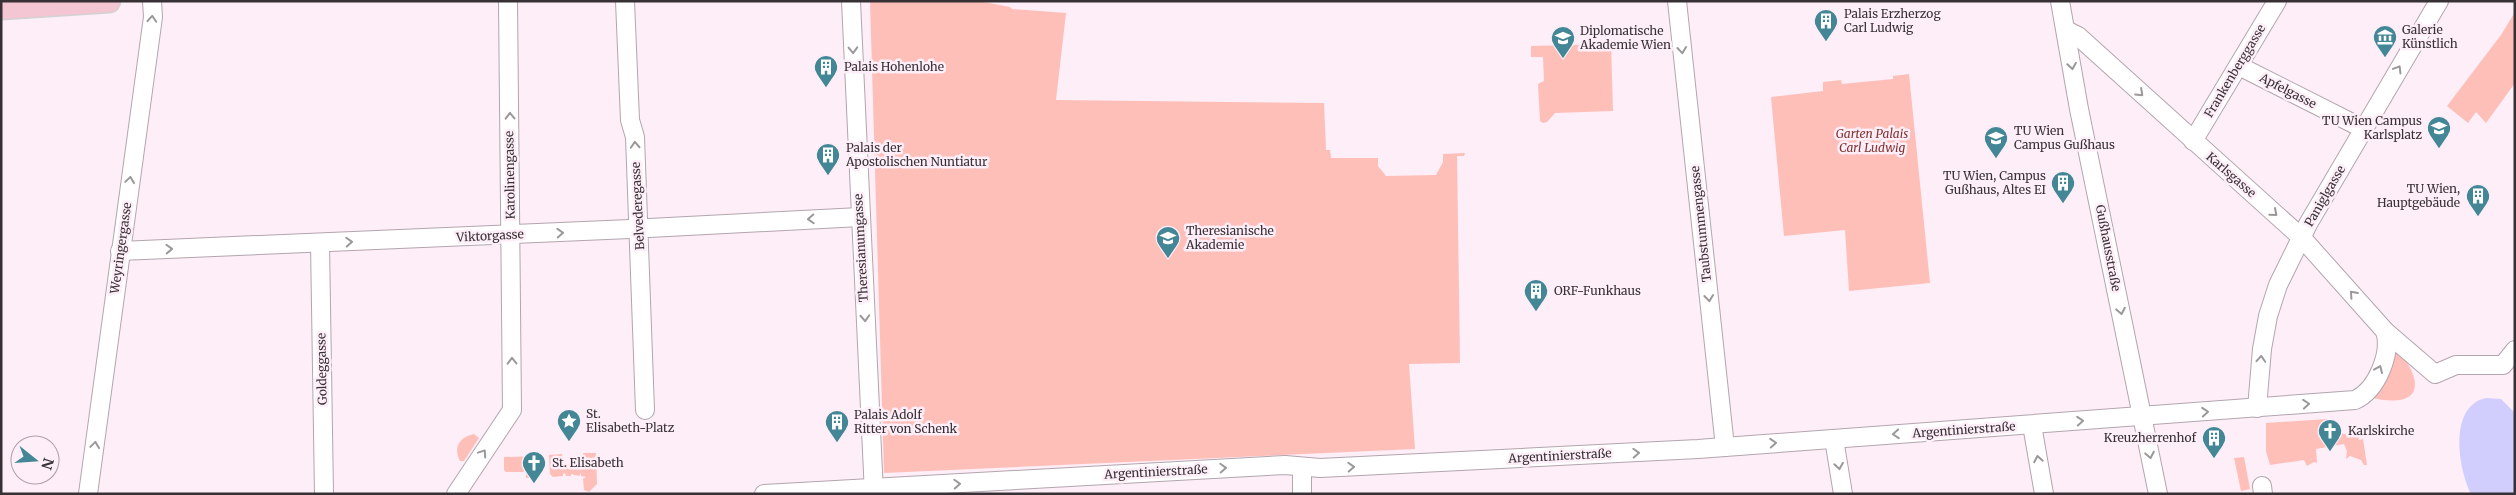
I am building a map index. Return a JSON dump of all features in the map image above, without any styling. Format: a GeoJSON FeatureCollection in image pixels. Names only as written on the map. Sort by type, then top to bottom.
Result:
{"type":"FeatureCollection","features":[{"type":"Feature","properties":{"kind":"main road"},"geometry":{"type":"LineString","coordinates":[[1,8],[109,1]]}},
{"type":"Feature","properties":{"kind":"street","name":"Weyringergasse"},"geometry":{"type":"LineString","coordinates":[[88,494],[153,17],[152,1]]}},
{"type":"Feature","properties":{"kind":"street","name":"Karolinengasse"},"geometry":{"type":"LineString","coordinates":[[456,494],[512,410],[508,1]]}},
{"type":"Feature","properties":{"kind":"street","name":"Belvederegasse"},"geometry":{"type":"LineString","coordinates":[[625,1],[630,120],[635,137],[645,410]]}},
{"type":"Feature","properties":{"kind":"street","name":"Theresianumgasse"},"geometry":{"type":"LineString","coordinates":[[851,1],[873,491]]}},
{"type":"Feature","properties":{"kind":"street","name":"Taubstummengasse"},"geometry":{"type":"LineString","coordinates":[[1677,1],[1725,447]]}},
{"type":"Feature","properties":{"kind":"street","name":"Gußhausstraße"},"geometry":{"type":"LineString","coordinates":[[2060,1],[2079,109],[2158,494]]}},
{"type":"Feature","properties":{"kind":"street","name":"Frankenberggasse"},"geometry":{"type":"LineString","coordinates":[[2193,141],[2278,1]]}},
{"type":"Feature","properties":{"kind":"street","name":"Paniglgasse"},"geometry":{"type":"LineString","coordinates":[[2257,408],[2262,349],[2268,316],[2278,285],[2302,238],[2364,128],[2439,1]]}},
{"type":"Feature","properties":{"kind":"street","name":"Karlsgasse"},"geometry":{"type":"LineString","coordinates":[[2066,30],[2078,36],[2302,238],[2385,331],[2435,374],[2456,365],[2502,365],[2515,350]]}},
{"type":"Feature","properties":{"kind":"street","name":"Apfelgasse"},"geometry":{"type":"LineString","coordinates":[[2239,66],[2364,128]]}},
{"type":"Feature","properties":{"kind":"street","name":"Viktorgasse"},"geometry":{"type":"LineString","coordinates":[[120,251],[511,235],[860,217]]}},
{"type":"Feature","properties":{"kind":"street","name":"Goldeggasse"},"geometry":{"type":"LineString","coordinates":[[320,243],[324,494]]}},
{"type":"Feature","properties":{"kind":"street","name":"Argentinierstraße"},"geometry":{"type":"LineString","coordinates":[[764,494],[873,491],[1285,465],[1302,468],[1725,447],[2356,400],[2366,394],[2373,384],[2388,346],[2385,331]]}},
{"type":"Feature","properties":{"kind":"street"},"geometry":{"type":"LineString","coordinates":[[2032,425],[2044,494]]}},
{"type":"Feature","properties":{"kind":"street"},"geometry":{"type":"LineString","coordinates":[[1834,439],[1843,494]]}},
{"type":"Feature","properties":{"kind":"street"},"geometry":{"type":"LineString","coordinates":[[1302,468],[1302,494]]}},
{"type":"Feature","properties":{"kind":"green space","name":"Theresianische Akademie"},"geometry":{"type":"Polygon","coordinates":[[[870,1],[979,1],[1012,9],[1066,13],[1056,100],[1324,103],[1326,150],[1330,150],[1331,158],[1378,158],[1378,166],[1386,176],[1436,175],[1443,162],[1443,154],[1465,153],[1464,156],[1457,156],[1460,363],[1409,364],[1415,449],[884,473],[870,1]]]}},
{"type":"Feature","properties":{"kind":"green space"},"geometry":{"type":"Polygon","coordinates":[[[2515,12],[2515,83],[2486,123],[2476,112],[2468,123],[2447,106],[2501,35],[2515,12]]]}},
{"type":"Feature","properties":{"kind":"green space"},"geometry":{"type":"Polygon","coordinates":[[[1611,44],[1613,111],[1555,113],[1547,122],[1543,123],[1540,121],[1538,84],[1544,81],[1543,57],[1531,57],[1531,46],[1611,44]]]}},
{"type":"Feature","properties":{"kind":"green space","name":"Garten Palais Carl Ludwig"},"geometry":{"type":"Polygon","coordinates":[[[1909,74],[1930,283],[1849,291],[1845,230],[1784,236],[1771,97],[1823,91],[1823,82],[1841,80],[1842,84],[1893,79],[1893,76],[1909,74]]]}},
{"type":"Feature","properties":{"kind":"green space"},"geometry":{"type":"Polygon","coordinates":[[[2394,346],[2412,371],[2415,382],[2414,390],[2409,397],[2400,400],[2368,397],[2394,346]]]}},
{"type":"Feature","properties":{"kind":"green space"},"geometry":{"type":"Polygon","coordinates":[[[2327,419],[2335,430],[2348,435],[2358,435],[2359,440],[2363,439],[2367,465],[2364,465],[2361,460],[2350,456],[2346,459],[2347,451],[2344,444],[2316,449],[2317,463],[2314,462],[2307,466],[2304,460],[2270,465],[2266,451],[2266,423],[2327,419]]]}},
{"type":"Feature","properties":{"kind":"green space"},"geometry":{"type":"Polygon","coordinates":[[[474,434],[479,438],[464,461],[460,461],[457,448],[461,440],[474,434]]]}},
{"type":"Feature","properties":{"kind":"green space"},"geometry":{"type":"Polygon","coordinates":[[[583,453],[596,453],[597,484],[589,492],[584,490],[583,479],[586,477],[581,476],[581,473],[579,476],[571,474],[571,476],[566,476],[565,473],[563,476],[553,477],[550,474],[549,455],[562,454],[563,464],[583,464],[583,453]]]}},
{"type":"Feature","properties":{"kind":"green space"},"geometry":{"type":"Polygon","coordinates":[[[538,456],[539,475],[537,478],[526,478],[526,469],[523,472],[506,472],[504,470],[504,457],[538,456]]]}},
{"type":"Feature","properties":{"kind":"green space"},"geometry":{"type":"Polygon","coordinates":[[[2244,457],[2250,489],[2241,491],[2234,458],[2244,457]]]}},
{"type":"Feature","properties":{"kind":"water"},"geometry":{"type":"Polygon","coordinates":[[[2486,398],[2501,399],[2515,413],[2515,494],[2471,494],[2466,483],[2460,455],[2461,425],[2466,413],[2474,403],[2486,398]]]}},
{"type":"Feature","properties":{"kind":"place","name":"Palais Erzherzog Carl Ludwig"},"geometry":{"type":"Point","coordinates":[1826,42]}},
{"type":"Feature","properties":{"kind":"place","name":"Galerie Künstlich"},"geometry":{"type":"Point","coordinates":[2385,58]}},
{"type":"Feature","properties":{"kind":"place","name":"Diplomatische Akademie Wien"},"geometry":{"type":"Point","coordinates":[1563,59]}},
{"type":"Feature","properties":{"kind":"place","name":"Palais Hohenlohe"},"geometry":{"type":"Point","coordinates":[826,88]}},
{"type":"Feature","properties":{"kind":"place","name":"TU Wien Campus Karlsplatz"},"geometry":{"type":"Point","coordinates":[2439,149]}},
{"type":"Feature","properties":{"kind":"place","name":"TU Wien Campus Gußhaus"},"geometry":{"type":"Point","coordinates":[1996,159]}},
{"type":"Feature","properties":{"kind":"place","name":"Palais der Apostolischen Nuntiatur"},"geometry":{"type":"Point","coordinates":[828,176]}},
{"type":"Feature","properties":{"kind":"place","name":"TU Wien, Campus Gußhaus, Altes EI"},"geometry":{"type":"Point","coordinates":[2063,204]}},
{"type":"Feature","properties":{"kind":"place","name":"TU Wien, Hauptgebäude"},"geometry":{"type":"Point","coordinates":[2478,217]}},
{"type":"Feature","properties":{"kind":"place","name":"Theresianische Akademie"},"geometry":{"type":"Point","coordinates":[1168,259]}},
{"type":"Feature","properties":{"kind":"place","name":"ORF-Funkhaus"},"geometry":{"type":"Point","coordinates":[1536,312]}},
{"type":"Feature","properties":{"kind":"place","name":"St. Elisabeth-Platz"},"geometry":{"type":"Point","coordinates":[569,442]}},
{"type":"Feature","properties":{"kind":"place","name":"Palais Adolf Ritter von Schenk"},"geometry":{"type":"Point","coordinates":[837,443]}},
{"type":"Feature","properties":{"kind":"place","name":"Karlskirche"},"geometry":{"type":"Point","coordinates":[2330,452]}},
{"type":"Feature","properties":{"kind":"place","name":"Kreuzherrenhof"},"geometry":{"type":"Point","coordinates":[2214,459]}},
{"type":"Feature","properties":{"kind":"place","name":"St. Elisabeth"},"geometry":{"type":"Point","coordinates":[534,484]}}]}
